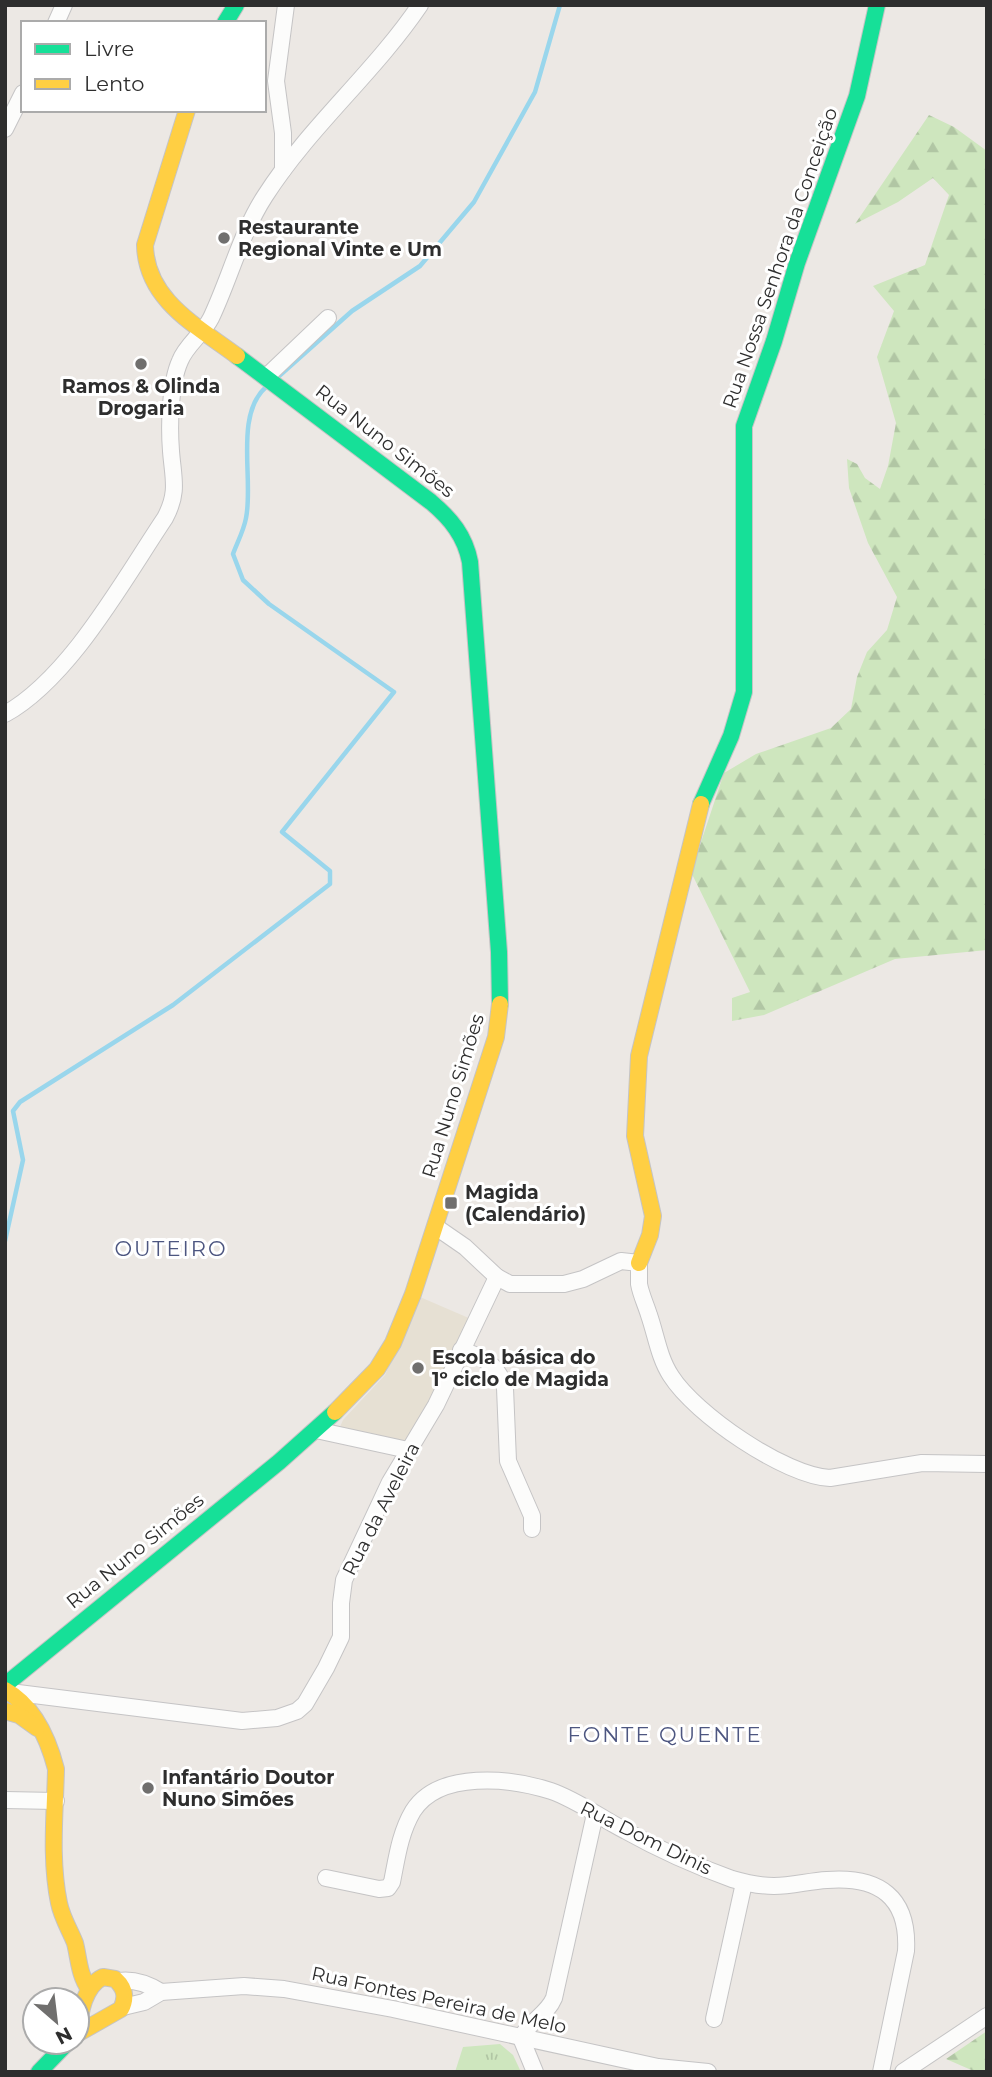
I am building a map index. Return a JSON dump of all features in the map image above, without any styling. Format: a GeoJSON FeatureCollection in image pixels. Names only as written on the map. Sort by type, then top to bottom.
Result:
{"type":"FeatureCollection","features":[{"type":"Feature","properties":{"kind":"street"},"geometry":{"type":"LineString","coordinates":[[57,21],[64,5]]}},
{"type":"Feature","properties":{"kind":"street"},"geometry":{"type":"LineString","coordinates":[[226,21],[236,5]]}},
{"type":"Feature","properties":{"kind":"street"},"geometry":{"type":"LineString","coordinates":[[283,170],[283,133],[276,81],[286,5]]}},
{"type":"Feature","properties":{"kind":"street"},"geometry":{"type":"LineString","coordinates":[[5,714],[54,676],[100,615],[172,504],[175,476],[171,450],[174,380],[183,355],[210,320],[258,208],[283,170],[420,5]]}},
{"type":"Feature","properties":{"kind":"street","name":"Rua Nossa Senhora da Conceição"},"geometry":{"type":"LineString","coordinates":[[639,1263],[650,1235],[653,1216],[635,1136],[639,1056],[698,811],[731,736],[744,692],[744,426],[774,341],[797,263],[857,96],[877,5]]}},
{"type":"Feature","properties":{"kind":"street"},"geometry":{"type":"LineString","coordinates":[[5,129],[21,97]]}},
{"type":"Feature","properties":{"kind":"street","name":"Rua Nuno Simões"},"geometry":{"type":"LineString","coordinates":[[14,1693],[20,1666],[316,1430],[359,1389],[386,1357],[413,1294],[436,1227],[455,1158],[496,1037],[501,997],[469,552],[461,533],[442,511],[203,331],[160,294],[148,275],[145,245],[186,112]]}},
{"type":"Feature","properties":{"kind":"street"},"geometry":{"type":"LineString","coordinates":[[266,377],[328,318]]}},
{"type":"Feature","properties":{"kind":"street"},"geometry":{"type":"LineString","coordinates":[[436,1227],[477,1256],[497,1278],[510,1284],[564,1284],[583,1279],[621,1261],[639,1263],[641,1293],[662,1357],[680,1389],[706,1413],[770,1458],[807,1475],[830,1478],[922,1463],[987,1464]]}},
{"type":"Feature","properties":{"kind":"street","name":"Rua da Aveleira"},"geometry":{"type":"LineString","coordinates":[[14,1693],[242,1721],[277,1718],[298,1711],[305,1704],[341,1637],[344,1580],[390,1482],[436,1405],[497,1278]]}},
{"type":"Feature","properties":{"kind":"street"},"geometry":{"type":"LineString","coordinates":[[461,1350],[488,1360],[502,1379],[505,1388],[508,1461],[531,1516],[532,1529]]}},
{"type":"Feature","properties":{"kind":"street"},"geometry":{"type":"LineString","coordinates":[[316,1430],[408,1450]]}},
{"type":"Feature","properties":{"kind":"street"},"geometry":{"type":"LineString","coordinates":[[14,1693],[40,1730],[53,1756],[56,1769],[55,1871],[58,1901],[76,1947],[86,1986]]}},
{"type":"Feature","properties":{"kind":"street"},"geometry":{"type":"LineString","coordinates":[[5,1711],[26,1719],[40,1730]]}},
{"type":"Feature","properties":{"kind":"street","name":"Rua Dom Dinis"},"geometry":{"type":"LineString","coordinates":[[326,1878],[379,1889],[388,1888],[392,1882],[404,1829],[414,1810],[425,1797],[440,1788],[471,1780],[532,1786],[553,1792],[665,1851],[744,1883],[775,1886],[846,1879],[864,1881],[878,1887],[896,1902],[907,1931],[906,1951],[881,2072]]}},
{"type":"Feature","properties":{"kind":"street"},"geometry":{"type":"LineString","coordinates":[[5,1800],[56,1801]]}},
{"type":"Feature","properties":{"kind":"street"},"geometry":{"type":"LineString","coordinates":[[536,2072],[521,2038],[526,2028],[547,2011],[554,1998],[595,1814]]}},
{"type":"Feature","properties":{"kind":"street"},"geometry":{"type":"LineString","coordinates":[[714,2019],[744,1883]]}},
{"type":"Feature","properties":{"kind":"street"},"geometry":{"type":"LineString","coordinates":[[76,1947],[126,1992],[123,2007]]}},
{"type":"Feature","properties":{"kind":"street"},"geometry":{"type":"LineString","coordinates":[[91,1990],[95,1981],[113,1979]]}},
{"type":"Feature","properties":{"kind":"street","name":"Rua Fontes Pereira de Melo"},"geometry":{"type":"LineString","coordinates":[[113,1979],[145,1984],[161,1993]]}},
{"type":"Feature","properties":{"kind":"street","name":"Rua Fontes Pereira de Melo"},"geometry":{"type":"LineString","coordinates":[[91,2025],[123,2007],[144,2002],[161,1993],[244,1986],[284,1989],[393,2009],[660,2069],[708,2072]]}},
{"type":"Feature","properties":{"kind":"street"},"geometry":{"type":"LineString","coordinates":[[91,2002],[93,2009],[107,2015]]}},
{"type":"Feature","properties":{"kind":"street"},"geometry":{"type":"LineString","coordinates":[[903,2072],[987,2016]]}},
{"type":"Feature","properties":{"kind":"street","name":"Rua Fontes Pereira de Melo"},"geometry":{"type":"LineString","coordinates":[[39,2072],[55,2056]]}},
{"type":"Feature","properties":{"kind":"shaded area","name":"Escola básica do 1º ciclo de Magida"},"geometry":{"type":"Polygon","coordinates":[[[420,1297],[471,1319],[445,1380],[406,1443],[343,1431],[340,1427],[343,1420],[385,1375],[420,1297]]]}},
{"type":"Feature","properties":{"kind":"green space"},"geometry":{"type":"Polygon","coordinates":[[[929,115],[954,127],[987,151],[987,950],[895,959],[764,1015],[732,1021],[732,998],[750,992],[691,872],[724,773],[756,754],[831,728],[851,709],[857,677],[867,652],[887,630],[897,597],[868,543],[849,488],[847,459],[857,464],[865,478],[880,489],[888,466],[896,423],[877,357],[894,311],[873,286],[925,265],[949,195],[933,178],[898,202],[855,224],[929,115]]]}},
{"type":"Feature","properties":{"kind":"green space"},"geometry":{"type":"Polygon","coordinates":[[[987,2031],[987,2072],[976,2072],[946,2059],[987,2031]]]}},
{"type":"Feature","properties":{"kind":"green space"},"geometry":{"type":"Polygon","coordinates":[[[500,2044],[513,2055],[521,2072],[455,2072],[463,2047],[500,2044]]]}},
{"type":"Feature","properties":{"kind":"waterway"},"geometry":{"type":"LineString","coordinates":[[278,377],[352,311],[420,266],[474,202],[535,92],[560,5]]}},
{"type":"Feature","properties":{"kind":"waterway"},"geometry":{"type":"LineString","coordinates":[[5,1241],[23,1160],[13,1111],[20,1102],[173,1005],[330,884],[330,871],[282,832],[394,692],[269,604],[243,580],[233,554],[242,532],[248,503],[247,449],[251,414],[256,399],[266,387]]}},
{"type":"Feature","properties":{"kind":"traffic: fast"},"geometry":{"type":"LineString","coordinates":[[226,21],[236,5]]}},
{"type":"Feature","properties":{"kind":"traffic: fast"},"geometry":{"type":"LineString","coordinates":[[701,804],[731,736],[744,692],[744,426],[774,341],[797,263],[857,96],[877,5]]}},
{"type":"Feature","properties":{"kind":"traffic: fast"},"geometry":{"type":"LineString","coordinates":[[237,356],[431,502],[451,522],[465,544],[470,562],[499,952],[500,1004]]}},
{"type":"Feature","properties":{"kind":"traffic: fast"},"geometry":{"type":"LineString","coordinates":[[5,1685],[279,1462],[335,1412]]}},
{"type":"Feature","properties":{"kind":"traffic: fast"},"geometry":{"type":"LineString","coordinates":[[39,2072],[54,2056]]}},
{"type":"Feature","properties":{"kind":"traffic: slow"},"geometry":{"type":"LineString","coordinates":[[186,112],[145,245],[148,264],[154,281],[176,310],[237,356]]}},
{"type":"Feature","properties":{"kind":"traffic: slow"},"geometry":{"type":"LineString","coordinates":[[639,1263],[650,1235],[653,1216],[635,1136],[639,1056],[701,804]]}},
{"type":"Feature","properties":{"kind":"traffic: slow"},"geometry":{"type":"LineString","coordinates":[[335,1412],[377,1369],[393,1343],[413,1294],[496,1037],[500,1004]]}},
{"type":"Feature","properties":{"kind":"traffic: slow"},"geometry":{"type":"LineString","coordinates":[[5,1690],[32,1714],[49,1746],[56,1769],[56,1886],[60,1908],[75,1943],[81,1973],[87,1986]]}},
{"type":"Feature","properties":{"kind":"traffic: slow"},"geometry":{"type":"LineString","coordinates":[[5,1711],[19,1715],[37,1728]]}},
{"type":"Feature","properties":{"kind":"traffic: slow"},"geometry":{"type":"LineString","coordinates":[[91,1987],[103,1977],[115,1979],[124,1993],[124,2001],[121,2009],[91,2026]]}},
{"type":"Feature","properties":{"kind":"place","name":"Restaurante Regional Vinte e Um"},"geometry":{"type":"Point","coordinates":[224,238]}},
{"type":"Feature","properties":{"kind":"place","name":"Ramos & Olinda Drogaria"},"geometry":{"type":"Point","coordinates":[141,364]}},
{"type":"Feature","properties":{"kind":"place","name":"Magida (Calendário)"},"geometry":{"type":"Point","coordinates":[451,1203]}},
{"type":"Feature","properties":{"kind":"place","name":"Escola básica do 1º ciclo de Magida"},"geometry":{"type":"Point","coordinates":[418,1368]}},
{"type":"Feature","properties":{"kind":"place","name":"Infantário Doutor Nuno Simões"},"geometry":{"type":"Point","coordinates":[148,1788]}},
{"type":"Feature","properties":{"kind":"district","name":"OUTEIRO"},"geometry":{"type":"Point","coordinates":[171,1248]}},
{"type":"Feature","properties":{"kind":"district","name":"FONTE QUENTE"},"geometry":{"type":"Point","coordinates":[665,1734]}}]}
